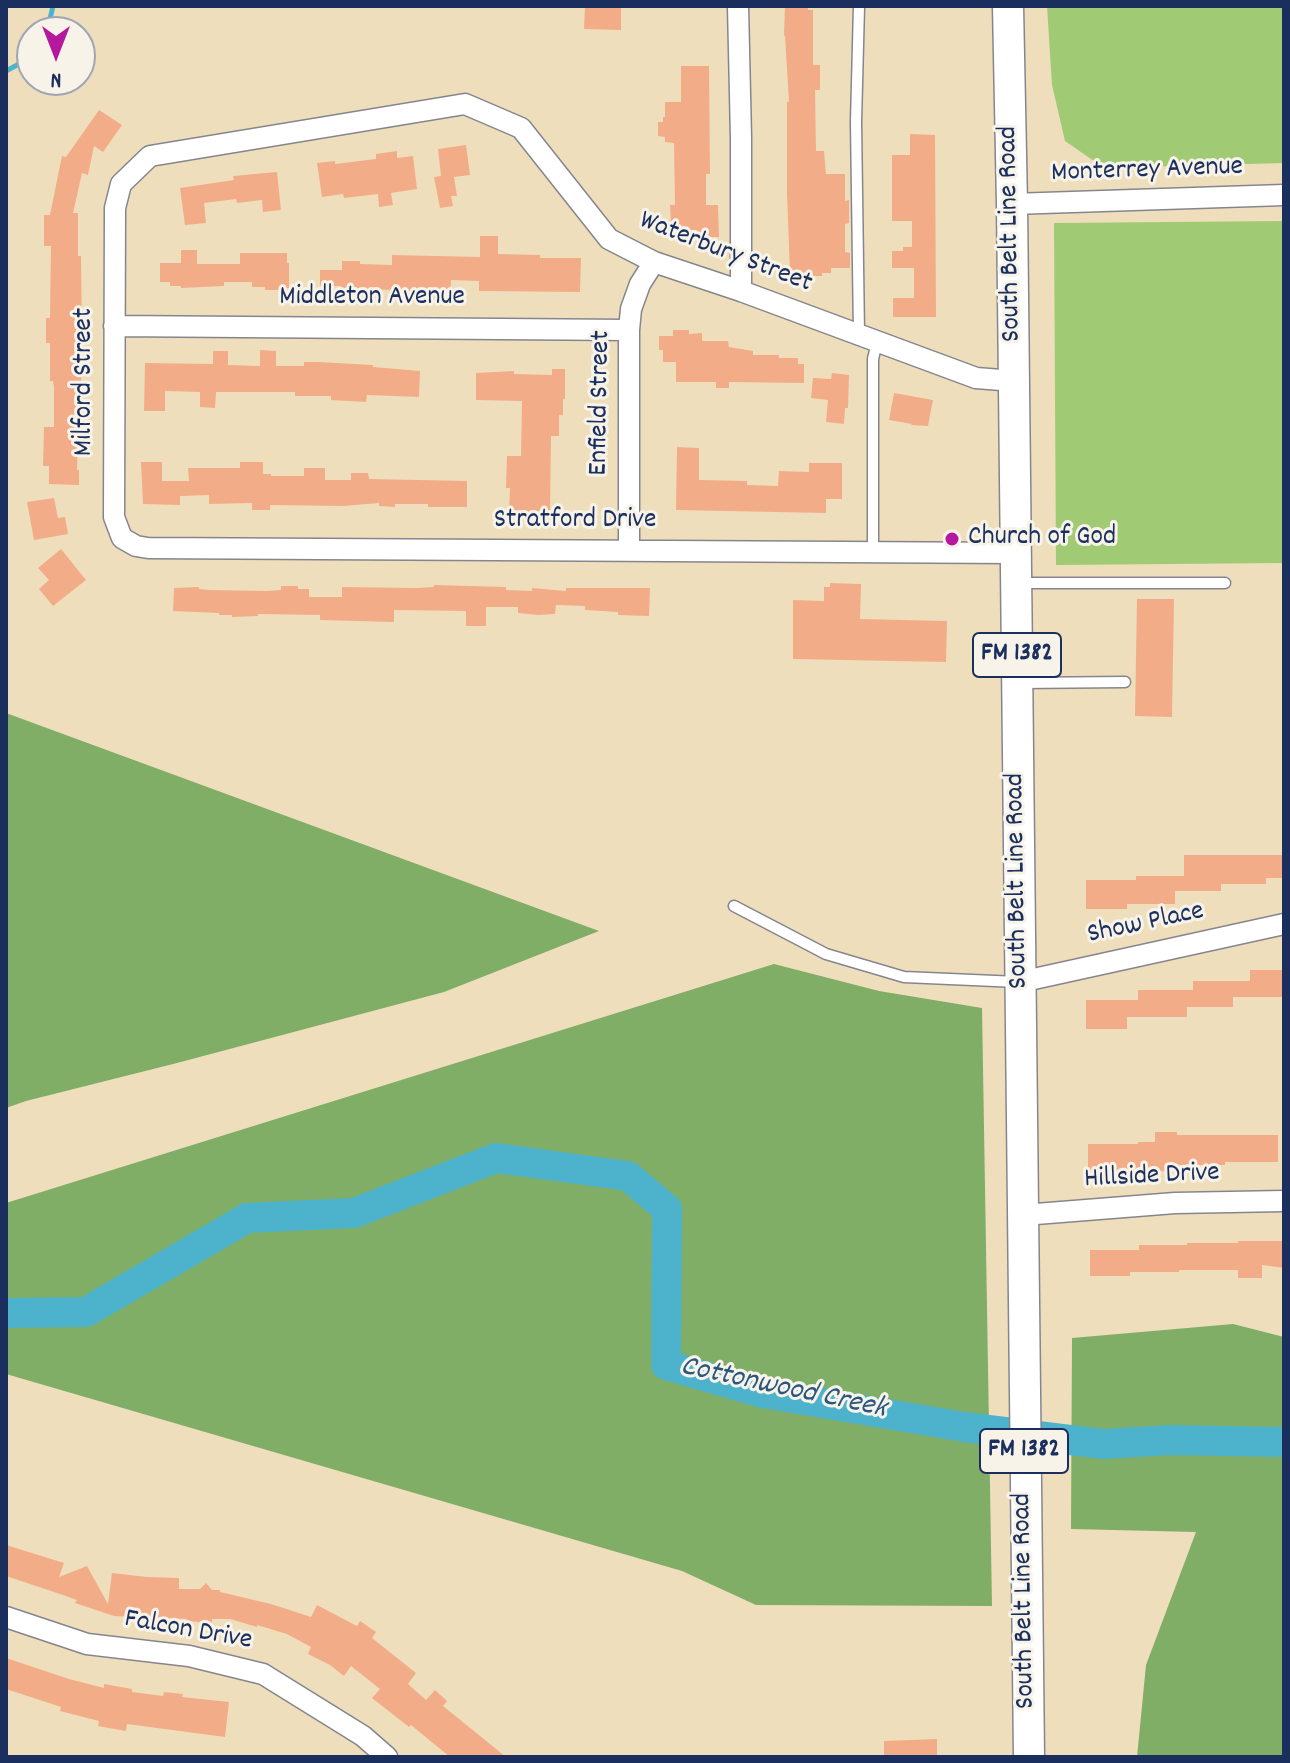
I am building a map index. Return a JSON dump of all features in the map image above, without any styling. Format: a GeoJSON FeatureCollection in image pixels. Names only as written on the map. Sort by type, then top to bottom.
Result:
{"type":"FeatureCollection","features":[{"type":"Feature","properties":{"kind":"main road","name":"South Belt Line Road"},"geometry":{"type":"LineString","coordinates":[[1008,6],[1029,1757]]}},
{"type":"Feature","properties":{"kind":"street"},"geometry":{"type":"LineString","coordinates":[[738,6],[741,291]]}},
{"type":"Feature","properties":{"kind":"street","name":"Waterbury Street"},"geometry":{"type":"LineString","coordinates":[[115,208],[121,184],[150,156],[465,104],[521,128],[609,239],[654,262],[976,378],[1014,381]]}},
{"type":"Feature","properties":{"kind":"street","name":"Monterrey Avenue"},"geometry":{"type":"LineString","coordinates":[[1012,204],[1284,195]]}},
{"type":"Feature","properties":{"kind":"street","name":"Milford Street"},"geometry":{"type":"LineString","coordinates":[[115,208],[114,517],[122,538],[136,546]]}},
{"type":"Feature","properties":{"kind":"street","name":"Enfield Street"},"geometry":{"type":"LineString","coordinates":[[629,551],[629,330],[631,309],[640,284],[654,262]]}},
{"type":"Feature","properties":{"kind":"street","name":"Middleton Avenue"},"geometry":{"type":"LineString","coordinates":[[114,326],[629,330]]}},
{"type":"Feature","properties":{"kind":"street","name":"Stratford Drive"},"geometry":{"type":"LineString","coordinates":[[136,546],[873,552],[1016,568]]}},
{"type":"Feature","properties":{"kind":"street","name":"Show Place"},"geometry":{"type":"LineString","coordinates":[[1020,982],[1284,924]]}},
{"type":"Feature","properties":{"kind":"street","name":"Hillside Drive"},"geometry":{"type":"LineString","coordinates":[[1023,1215],[1175,1203],[1284,1201]]}},
{"type":"Feature","properties":{"kind":"street","name":"Falcon Drive"},"geometry":{"type":"LineString","coordinates":[[6,1617],[87,1644],[189,1656],[263,1674],[363,1736],[387,1757]]}},
{"type":"Feature","properties":{"kind":"lane"},"geometry":{"type":"LineString","coordinates":[[859,6],[856,122],[868,338],[873,359],[873,552]]}},
{"type":"Feature","properties":{"kind":"lane"},"geometry":{"type":"LineString","coordinates":[[1016,568],[1225,583]]}},
{"type":"Feature","properties":{"kind":"lane"},"geometry":{"type":"LineString","coordinates":[[1017,683],[1125,682]]}},
{"type":"Feature","properties":{"kind":"lane"},"geometry":{"type":"LineString","coordinates":[[734,906],[826,954],[904,977],[1020,982]]}},
{"type":"Feature","properties":{"kind":"green space"},"geometry":{"type":"Polygon","coordinates":[[[1047,6],[1284,6],[1284,163],[1104,168],[1065,141],[1052,85],[1047,6]]]}},
{"type":"Feature","properties":{"kind":"green space"},"geometry":{"type":"Polygon","coordinates":[[[1284,221],[1284,563],[1056,565],[1054,223],[1284,221]]]}},
{"type":"Feature","properties":{"kind":"green space"},"geometry":{"type":"Polygon","coordinates":[[[6,713],[599,931],[444,992],[6,1108],[6,713]]]}},
{"type":"Feature","properties":{"kind":"green space"},"geometry":{"type":"Polygon","coordinates":[[[774,964],[879,991],[982,1008],[992,1606],[756,1605],[682,1571],[6,1374],[6,1203],[774,964]]]}},
{"type":"Feature","properties":{"kind":"green space"},"geometry":{"type":"Polygon","coordinates":[[[1233,1324],[1284,1337],[1284,1757],[1137,1757],[1146,1665],[1196,1532],[1071,1529],[1072,1338],[1233,1324]]]}},
{"type":"Feature","properties":{"kind":"building"},"geometry":{"type":"Polygon","coordinates":[[[585,6],[621,6],[621,30],[584,29],[585,6]]]}},
{"type":"Feature","properties":{"kind":"building"},"geometry":{"type":"Polygon","coordinates":[[[785,6],[808,6],[808,10],[813,10],[813,65],[820,65],[820,90],[815,90],[816,151],[824,151],[826,174],[845,174],[845,201],[849,200],[845,252],[850,253],[850,268],[831,268],[831,273],[822,273],[822,276],[790,273],[785,6]]]}},
{"type":"Feature","properties":{"kind":"building"},"geometry":{"type":"Polygon","coordinates":[[[681,66],[709,66],[710,174],[706,174],[706,205],[718,205],[719,237],[697,237],[697,230],[671,226],[670,205],[675,205],[674,143],[665,142],[665,137],[658,136],[658,122],[663,122],[665,117],[665,102],[681,102],[681,66]]]}},
{"type":"Feature","properties":{"kind":"building"},"geometry":{"type":"Polygon","coordinates":[[[99,110],[122,125],[103,152],[94,146],[88,175],[82,173],[73,213],[78,213],[78,256],[81,256],[79,485],[49,484],[49,466],[43,466],[44,427],[54,427],[54,387],[53,381],[50,381],[50,343],[46,343],[46,318],[50,318],[51,246],[44,246],[44,215],[50,215],[62,156],[66,157],[99,110]]]}},
{"type":"Feature","properties":{"kind":"building"},"geometry":{"type":"Polygon","coordinates":[[[910,134],[935,135],[936,317],[893,317],[893,298],[914,298],[914,268],[892,268],[892,251],[912,247],[912,221],[892,221],[892,155],[910,155],[910,134]]]}},
{"type":"Feature","properties":{"kind":"building"},"geometry":{"type":"Polygon","coordinates":[[[466,145],[470,175],[454,177],[457,196],[451,196],[453,206],[440,208],[434,177],[441,176],[438,149],[466,145]]]}},
{"type":"Feature","properties":{"kind":"building"},"geometry":{"type":"Polygon","coordinates":[[[397,151],[397,158],[413,156],[417,189],[391,193],[393,205],[379,207],[378,194],[322,197],[317,163],[376,159],[376,154],[397,151]]]}},
{"type":"Feature","properties":{"kind":"building"},"geometry":{"type":"Polygon","coordinates":[[[277,172],[281,210],[263,212],[262,200],[204,203],[206,223],[185,225],[180,188],[234,180],[233,176],[277,172]]]}},
{"type":"Feature","properties":{"kind":"building"},"geometry":{"type":"Polygon","coordinates":[[[480,236],[498,236],[498,254],[581,258],[580,292],[479,291],[479,281],[451,280],[446,304],[432,304],[406,302],[407,295],[400,294],[400,290],[320,286],[320,270],[342,270],[342,261],[392,265],[392,255],[480,257],[480,236]]]}},
{"type":"Feature","properties":{"kind":"building"},"geometry":{"type":"Polygon","coordinates":[[[181,250],[197,250],[197,264],[240,264],[240,253],[287,253],[289,288],[265,290],[265,287],[252,287],[252,282],[224,282],[224,286],[181,288],[170,286],[170,282],[160,282],[160,263],[181,263],[181,250]]]}},
{"type":"Feature","properties":{"kind":"building"},"geometry":{"type":"Polygon","coordinates":[[[673,330],[702,333],[702,341],[728,341],[729,347],[753,351],[753,355],[798,358],[798,364],[804,364],[804,383],[729,382],[729,388],[716,388],[716,382],[676,382],[676,362],[663,362],[663,350],[659,350],[659,336],[673,336],[673,330]]]}},
{"type":"Feature","properties":{"kind":"building"},"geometry":{"type":"Polygon","coordinates":[[[260,350],[276,351],[276,366],[304,366],[304,362],[318,362],[420,371],[419,397],[367,395],[366,402],[331,400],[331,396],[295,396],[295,392],[216,392],[215,408],[200,407],[200,392],[165,391],[165,411],[144,411],[145,363],[213,364],[213,351],[228,351],[228,365],[260,366],[260,350]]]}},
{"type":"Feature","properties":{"kind":"building"},"geometry":{"type":"Polygon","coordinates":[[[552,369],[565,369],[565,399],[563,415],[559,415],[559,436],[551,436],[550,512],[509,512],[507,456],[521,456],[522,401],[476,400],[476,373],[514,371],[514,374],[552,375],[552,369]]]}},
{"type":"Feature","properties":{"kind":"building"},"geometry":{"type":"Polygon","coordinates":[[[832,373],[849,375],[844,424],[826,422],[828,400],[811,398],[813,378],[831,379],[832,373]]]}},
{"type":"Feature","properties":{"kind":"building"},"geometry":{"type":"Polygon","coordinates":[[[894,393],[933,400],[928,426],[889,420],[894,393]]]}},
{"type":"Feature","properties":{"kind":"building"},"geometry":{"type":"Polygon","coordinates":[[[677,447],[699,448],[699,480],[747,481],[747,485],[778,486],[779,471],[809,472],[809,463],[842,463],[842,499],[826,499],[826,513],[676,510],[677,447]]]}},
{"type":"Feature","properties":{"kind":"building"},"geometry":{"type":"Polygon","coordinates":[[[141,462],[162,462],[162,481],[189,481],[188,468],[240,468],[240,462],[263,462],[263,474],[271,476],[304,476],[304,468],[325,468],[325,480],[351,480],[351,473],[368,473],[369,479],[467,481],[467,507],[395,504],[395,507],[379,506],[379,503],[270,505],[270,510],[252,510],[252,503],[209,504],[209,495],[180,496],[180,505],[143,504],[141,462]]]}},
{"type":"Feature","properties":{"kind":"building"},"geometry":{"type":"Polygon","coordinates":[[[54,498],[58,518],[65,517],[68,534],[34,540],[27,502],[54,498]]]}},
{"type":"Feature","properties":{"kind":"building"},"geometry":{"type":"Polygon","coordinates":[[[61,549],[86,580],[53,606],[39,589],[49,580],[38,568],[61,549]]]}},
{"type":"Feature","properties":{"kind":"building"},"geometry":{"type":"Polygon","coordinates":[[[830,583],[861,584],[860,619],[947,621],[946,662],[793,659],[793,600],[824,601],[824,587],[830,587],[830,583]]]}},
{"type":"Feature","properties":{"kind":"building"},"geometry":{"type":"Polygon","coordinates":[[[434,585],[506,587],[506,590],[532,591],[532,588],[566,591],[566,588],[650,588],[649,616],[585,610],[585,606],[556,605],[555,614],[538,615],[518,613],[518,607],[486,607],[486,626],[466,626],[466,611],[394,610],[394,622],[320,620],[320,615],[258,614],[232,617],[219,613],[173,611],[174,588],[267,591],[281,590],[281,586],[298,586],[298,589],[309,589],[309,597],[342,597],[342,587],[416,588],[434,585]]]}},
{"type":"Feature","properties":{"kind":"building"},"geometry":{"type":"Polygon","coordinates":[[[1137,599],[1174,599],[1172,717],[1135,716],[1137,599]]]}},
{"type":"Feature","properties":{"kind":"building"},"geometry":{"type":"Polygon","coordinates":[[[1184,855],[1284,855],[1284,878],[1266,878],[1266,884],[1221,884],[1221,891],[1175,891],[1175,904],[1127,904],[1127,909],[1086,909],[1086,880],[1184,876],[1184,855]]]}},
{"type":"Feature","properties":{"kind":"building"},"geometry":{"type":"Polygon","coordinates":[[[1250,970],[1284,970],[1284,997],[1233,997],[1233,1007],[1187,1007],[1187,1017],[1127,1017],[1127,1029],[1086,1029],[1086,1000],[1138,1000],[1138,990],[1193,990],[1193,981],[1250,981],[1250,970]]]}},
{"type":"Feature","properties":{"kind":"building"},"geometry":{"type":"Polygon","coordinates":[[[1155,1132],[1177,1132],[1177,1135],[1278,1135],[1278,1162],[1177,1165],[1177,1171],[1088,1172],[1088,1144],[1155,1142],[1155,1132]]]}},
{"type":"Feature","properties":{"kind":"building"},"geometry":{"type":"Polygon","coordinates":[[[1284,1241],[1284,1268],[1262,1265],[1262,1278],[1238,1278],[1238,1270],[1090,1276],[1090,1250],[1139,1250],[1139,1245],[1284,1241]]]}},
{"type":"Feature","properties":{"kind":"building"},"geometry":{"type":"Polygon","coordinates":[[[6,1545],[64,1563],[59,1577],[87,1566],[108,1604],[112,1573],[179,1578],[179,1589],[200,1589],[206,1583],[212,1590],[311,1617],[317,1605],[357,1626],[360,1621],[376,1632],[372,1638],[416,1673],[408,1684],[426,1700],[435,1690],[447,1701],[443,1706],[506,1757],[450,1757],[372,1698],[380,1689],[351,1666],[344,1676],[308,1654],[311,1647],[287,1634],[230,1619],[212,1619],[212,1623],[114,1616],[6,1576],[6,1545]]]}},
{"type":"Feature","properties":{"kind":"building"},"geometry":{"type":"Polygon","coordinates":[[[6,1658],[104,1688],[104,1684],[132,1689],[132,1692],[163,1696],[164,1692],[229,1702],[225,1737],[127,1724],[126,1731],[98,1726],[99,1721],[60,1711],[61,1707],[6,1689],[6,1658]]]}},
{"type":"Feature","properties":{"kind":"building"},"geometry":{"type":"Polygon","coordinates":[[[937,1739],[937,1757],[884,1757],[884,1741],[937,1739]]]}},
{"type":"Feature","properties":{"kind":"waterway"},"geometry":{"type":"LineString","coordinates":[[51,16],[53,6]]}},
{"type":"Feature","properties":{"kind":"waterway"},"geometry":{"type":"LineString","coordinates":[[6,71],[16,66]]}},
{"type":"Feature","properties":{"kind":"waterway","name":"Cottonwood Creek"},"geometry":{"type":"LineString","coordinates":[[6,1313],[86,1312],[247,1218],[354,1213],[496,1158],[628,1176],[667,1209],[666,1365],[763,1393],[964,1427],[1103,1444],[1170,1440],[1284,1442]]}},
{"type":"Feature","properties":{"kind":"place","name":"Church of God"},"geometry":{"type":"Point","coordinates":[952,539]}}]}
